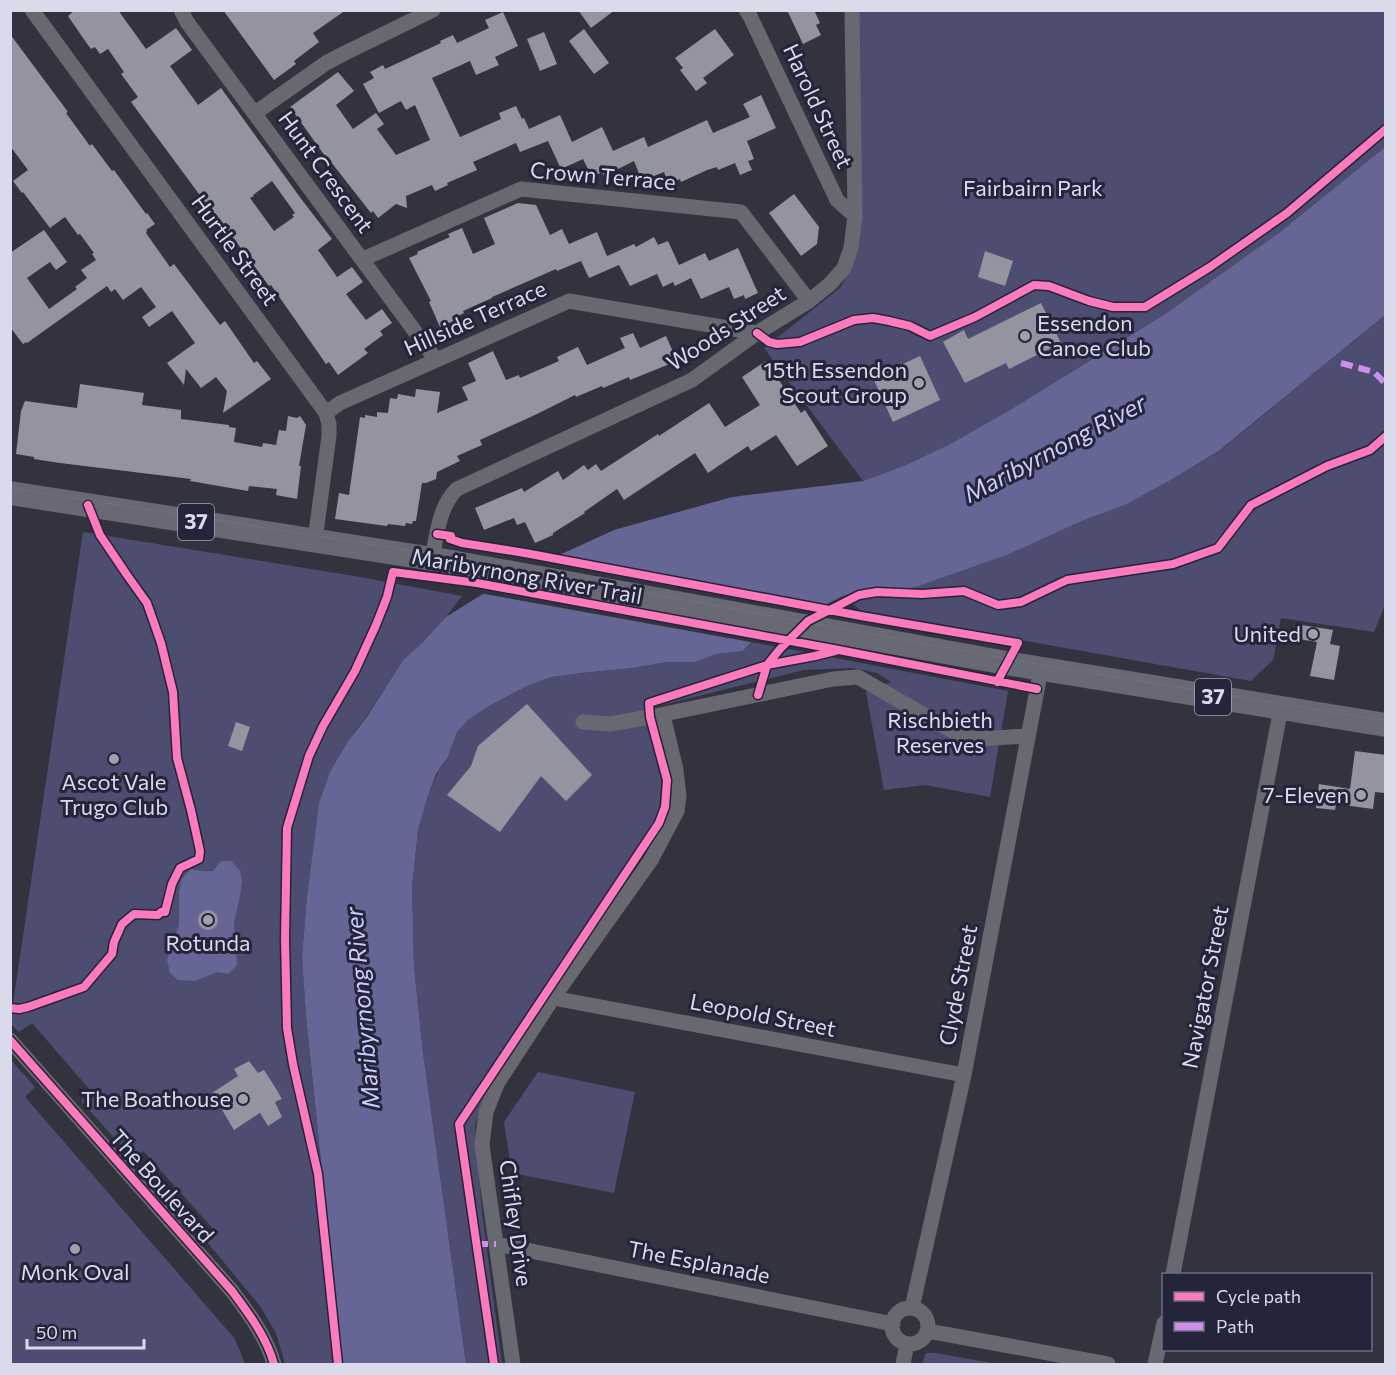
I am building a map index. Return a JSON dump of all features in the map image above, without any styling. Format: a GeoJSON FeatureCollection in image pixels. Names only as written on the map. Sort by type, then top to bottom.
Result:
{"type":"FeatureCollection","features":[{"type":"Feature","properties":{"kind":"main road","name":"37"},"geometry":{"type":"LineString","coordinates":[[10,493],[432,558],[1041,669],[1385,725]]}},
{"type":"Feature","properties":{"kind":"street","name":"Hurtle Street"},"geometry":{"type":"LineString","coordinates":[[32,10],[326,413]]}},
{"type":"Feature","properties":{"kind":"street","name":"Hunt Crescent"},"geometry":{"type":"LineString","coordinates":[[181,10],[187,22],[436,360]]}},
{"type":"Feature","properties":{"kind":"street"},"geometry":{"type":"LineString","coordinates":[[255,113],[326,63],[433,10]]}},
{"type":"Feature","properties":{"kind":"street","name":"Harold Street"},"geometry":{"type":"LineString","coordinates":[[746,10],[837,200],[855,216]]}},
{"type":"Feature","properties":{"kind":"street","name":"Woods Street"},"geometry":{"type":"LineString","coordinates":[[432,558],[442,516],[448,501],[457,489],[692,380],[757,333],[809,301],[830,284],[844,268],[852,248],[855,216],[852,10]]}},
{"type":"Feature","properties":{"kind":"street","name":"Crown Terrace"},"geometry":{"type":"LineString","coordinates":[[363,259],[521,189],[741,212],[809,301]]}},
{"type":"Feature","properties":{"kind":"street","name":"Hillside Terrace"},"geometry":{"type":"LineString","coordinates":[[326,413],[340,404],[436,360],[569,302],[757,333]]}},
{"type":"Feature","properties":{"kind":"street"},"geometry":{"type":"LineString","coordinates":[[315,540],[329,436],[326,413]]}},
{"type":"Feature","properties":{"kind":"street","name":"Clyde Street"},"geometry":{"type":"LineString","coordinates":[[912,1308],[963,1075],[1041,669]]}},
{"type":"Feature","properties":{"kind":"street"},"geometry":{"type":"LineString","coordinates":[[583,722],[610,724],[833,679],[858,677],[963,737],[978,740],[1028,736]]}},
{"type":"Feature","properties":{"kind":"street","name":"Navigator Street"},"geometry":{"type":"LineString","coordinates":[[1173,1273],[1281,708]]}},
{"type":"Feature","properties":{"kind":"street","name":"Chifley Drive"},"geometry":{"type":"LineString","coordinates":[[513,1365],[482,1145],[486,1112],[497,1084],[651,860],[677,811],[679,796],[676,770],[663,714]]}},
{"type":"Feature","properties":{"kind":"street","name":"Leopold Street"},"geometry":{"type":"LineString","coordinates":[[554,998],[963,1075]]}},
{"type":"Feature","properties":{"kind":"street","name":"The Boulevard"},"geometry":{"type":"LineString","coordinates":[[10,1040],[232,1292],[264,1338],[274,1365]]}},
{"type":"Feature","properties":{"kind":"street","name":"The Esplanade"},"geometry":{"type":"LineString","coordinates":[[496,1244],[892,1324]]}},
{"type":"Feature","properties":{"kind":"street"},"geometry":{"type":"LineString","coordinates":[[918,1309],[927,1318],[928,1331],[920,1341],[908,1344],[896,1337],[892,1324],[898,1313],[903,1310],[918,1309]]}},
{"type":"Feature","properties":{"kind":"street"},"geometry":{"type":"LineString","coordinates":[[928,1331],[1108,1365]]}},
{"type":"Feature","properties":{"kind":"street"},"geometry":{"type":"LineString","coordinates":[[1155,1365],[1162,1332]]}},
{"type":"Feature","properties":{"kind":"street"},"geometry":{"type":"LineString","coordinates":[[903,1365],[908,1344]]}},
{"type":"Feature","properties":{"kind":"green space","name":"Fairbairn Park"},"geometry":{"type":"Polygon","coordinates":[[[853,11],[1385,11],[1385,147],[1280,232],[1165,314],[1010,410],[952,443],[906,465],[863,481],[764,348],[840,288],[849,271],[853,11]]]}},
{"type":"Feature","properties":{"kind":"green space"},"geometry":{"type":"Polygon","coordinates":[[[1385,315],[1386,602],[1374,632],[1281,618],[1273,660],[1251,681],[863,612],[843,596],[875,588],[895,592],[916,587],[1007,555],[1082,521],[1127,504],[1220,451],[1385,315]]]}},
{"type":"Feature","properties":{"kind":"green space"},"geometry":{"type":"Polygon","coordinates":[[[83,532],[462,596],[446,617],[403,660],[349,740],[319,803],[302,957],[342,1364],[285,1364],[276,1333],[260,1306],[207,1242],[217,1233],[143,1151],[134,1160],[81,1101],[91,1091],[32,1023],[19,1032],[11,1024],[83,532]]]}},
{"type":"Feature","properties":{"kind":"green space","name":"Rischbieth Reserves"},"geometry":{"type":"Polygon","coordinates":[[[751,642],[1008,691],[990,797],[925,785],[884,790],[866,692],[891,682],[877,673],[852,668],[804,670],[654,707],[673,786],[671,806],[659,834],[629,875],[483,1099],[475,1126],[482,1212],[502,1364],[466,1364],[423,1053],[414,967],[412,887],[418,830],[427,799],[437,774],[448,757],[457,732],[468,720],[489,706],[527,686],[552,677],[667,662],[695,662],[717,654],[743,651],[751,642]]]}},
{"type":"Feature","properties":{"kind":"green space","name":"Monk Oval"},"geometry":{"type":"Polygon","coordinates":[[[10,1059],[35,1087],[25,1097],[235,1339],[245,1364],[11,1364],[10,1059]]]}},
{"type":"Feature","properties":{"kind":"green space"},"geometry":{"type":"Polygon","coordinates":[[[538,1072],[635,1092],[614,1193],[512,1173],[504,1122],[538,1072]]]}},
{"type":"Feature","properties":{"kind":"green space"},"geometry":{"type":"Polygon","coordinates":[[[926,1353],[936,1353],[997,1364],[922,1364],[926,1353]]]}},
{"type":"Feature","properties":{"kind":"water","name":"Maribyrnong River"},"geometry":{"type":"Polygon","coordinates":[[[1385,147],[1385,315],[1219,451],[1127,504],[1082,521],[1007,555],[916,587],[895,592],[875,588],[843,596],[751,642],[743,651],[717,654],[695,662],[667,662],[552,677],[527,686],[489,706],[468,720],[457,732],[448,757],[436,774],[418,830],[412,887],[414,967],[423,1053],[466,1364],[342,1364],[306,1016],[302,957],[307,896],[319,803],[331,770],[403,660],[446,617],[523,569],[614,530],[732,497],[863,481],[906,465],[952,443],[1010,410],[1165,314],[1280,232],[1385,147]]]}},
{"type":"Feature","properties":{"kind":"water"},"geometry":{"type":"Polygon","coordinates":[[[221,861],[231,861],[240,871],[242,881],[234,923],[237,965],[228,974],[217,972],[195,981],[178,980],[170,973],[167,960],[179,925],[179,892],[182,878],[191,869],[213,871],[221,861]]]}},
{"type":"Feature","properties":{"kind":"pier"},"geometry":{"type":"Polygon","coordinates":[[[549,556],[827,608],[756,643],[479,593],[522,567],[549,556]]]}},
{"type":"Feature","properties":{"kind":"building"},"geometry":{"type":"Polygon","coordinates":[[[75,10],[118,10],[146,49],[176,28],[192,50],[170,66],[198,105],[221,88],[332,239],[318,250],[337,277],[352,267],[363,282],[346,294],[366,320],[382,309],[392,323],[380,331],[383,335],[364,349],[368,353],[338,375],[329,362],[326,364],[271,285],[269,286],[230,236],[131,102],[138,97],[121,74],[124,72],[108,49],[100,54],[95,47],[91,49],[68,16],[75,10]],[[272,181],[250,198],[274,231],[294,217],[292,215],[295,213],[272,181]]]}},
{"type":"Feature","properties":{"kind":"building"},"geometry":{"type":"Polygon","coordinates":[[[223,10],[346,10],[313,33],[319,42],[294,61],[296,64],[274,80],[223,10]]]}},
{"type":"Feature","properties":{"kind":"building"},"geometry":{"type":"Polygon","coordinates":[[[578,10],[615,10],[591,28],[578,10]]]}},
{"type":"Feature","properties":{"kind":"building"},"geometry":{"type":"Polygon","coordinates":[[[787,10],[814,10],[820,23],[816,25],[821,35],[803,44],[787,10]]]}},
{"type":"Feature","properties":{"kind":"building"},"geometry":{"type":"Polygon","coordinates":[[[503,12],[518,46],[495,57],[499,65],[476,75],[470,61],[432,78],[460,137],[501,119],[499,113],[516,106],[529,129],[560,115],[572,142],[602,127],[613,151],[644,137],[648,147],[707,120],[713,133],[750,117],[743,104],[761,95],[776,128],[747,141],[754,159],[748,161],[752,170],[740,175],[735,163],[718,170],[717,167],[707,170],[681,182],[680,179],[669,184],[664,172],[642,181],[634,161],[604,176],[602,172],[592,177],[583,159],[561,169],[548,141],[520,152],[516,143],[473,162],[477,170],[447,183],[448,185],[435,191],[432,185],[406,196],[407,208],[396,204],[378,218],[373,211],[371,213],[330,163],[290,107],[338,72],[354,91],[336,105],[353,129],[376,113],[384,124],[377,129],[396,155],[430,140],[415,105],[406,110],[401,101],[379,113],[363,84],[374,78],[370,72],[383,65],[385,69],[453,35],[457,43],[489,28],[485,20],[503,12]]]}},
{"type":"Feature","properties":{"kind":"building"},"geometry":{"type":"Polygon","coordinates":[[[584,29],[609,63],[594,74],[569,41],[584,29]]]}},
{"type":"Feature","properties":{"kind":"building"},"geometry":{"type":"Polygon","coordinates":[[[715,29],[734,55],[703,78],[707,83],[696,91],[680,70],[683,68],[675,58],[715,29]]]}},
{"type":"Feature","properties":{"kind":"building"},"geometry":{"type":"Polygon","coordinates":[[[544,32],[557,64],[540,71],[527,39],[544,32]]]}},
{"type":"Feature","properties":{"kind":"building"},"geometry":{"type":"Polygon","coordinates":[[[10,34],[68,112],[66,113],[90,146],[92,144],[112,171],[114,170],[155,224],[146,230],[146,233],[170,267],[174,264],[220,325],[225,321],[254,363],[257,361],[271,379],[223,413],[227,391],[216,377],[201,388],[186,369],[184,385],[167,363],[195,343],[172,311],[149,327],[142,317],[156,307],[141,287],[123,300],[115,289],[111,292],[107,286],[27,343],[23,344],[10,327],[10,253],[44,230],[67,262],[56,270],[50,262],[27,278],[49,309],[77,289],[75,287],[87,278],[81,270],[96,260],[92,254],[94,253],[65,217],[50,228],[13,181],[28,170],[10,146],[10,34]]]}},
{"type":"Feature","properties":{"kind":"building"},"geometry":{"type":"Polygon","coordinates":[[[794,194],[819,227],[817,244],[801,256],[769,213],[794,194]]]}},
{"type":"Feature","properties":{"kind":"building"},"geometry":{"type":"Polygon","coordinates":[[[518,203],[536,205],[550,235],[562,229],[569,244],[597,232],[607,256],[634,244],[636,247],[654,237],[658,245],[668,241],[679,265],[705,253],[709,261],[738,248],[758,293],[745,299],[744,295],[734,299],[729,287],[701,299],[691,278],[675,286],[673,282],[663,287],[657,274],[630,286],[619,265],[589,278],[581,261],[557,271],[556,269],[492,297],[463,311],[464,313],[458,316],[459,319],[440,327],[429,302],[431,301],[409,258],[450,237],[448,234],[462,228],[473,254],[495,244],[484,218],[518,203]]]}},
{"type":"Feature","properties":{"kind":"building"},"geometry":{"type":"Polygon","coordinates":[[[985,251],[1013,261],[1005,286],[978,277],[985,251]]]}},
{"type":"Feature","properties":{"kind":"building"},"geometry":{"type":"Polygon","coordinates":[[[1041,303],[1061,343],[1009,369],[1006,363],[965,383],[943,342],[964,330],[968,339],[1041,303]]]}},
{"type":"Feature","properties":{"kind":"building"},"geometry":{"type":"Polygon","coordinates":[[[633,333],[640,348],[666,336],[677,361],[630,380],[629,377],[576,397],[575,395],[480,440],[482,445],[457,456],[460,461],[437,472],[436,479],[422,483],[416,521],[412,524],[406,523],[405,526],[388,524],[387,526],[335,519],[339,493],[349,495],[360,417],[365,418],[365,415],[377,417],[377,412],[388,413],[390,398],[397,399],[398,394],[415,397],[416,389],[440,392],[437,413],[468,400],[462,387],[476,381],[468,363],[493,351],[506,380],[519,375],[520,378],[559,361],[557,357],[578,347],[587,365],[625,348],[620,338],[633,333]]]}},
{"type":"Feature","properties":{"kind":"building"},"geometry":{"type":"Polygon","coordinates":[[[920,356],[940,400],[893,422],[873,378],[920,356]]]}},
{"type":"Feature","properties":{"kind":"building"},"geometry":{"type":"Polygon","coordinates":[[[766,361],[801,413],[805,410],[828,446],[797,466],[776,435],[751,451],[748,446],[708,473],[695,453],[624,500],[617,489],[553,535],[535,543],[525,522],[517,525],[514,518],[484,530],[475,508],[522,488],[524,492],[558,471],[563,480],[584,465],[588,470],[596,464],[601,471],[709,403],[725,427],[760,405],[742,377],[766,361]]]}},
{"type":"Feature","properties":{"kind":"building"},"geometry":{"type":"Polygon","coordinates":[[[80,384],[144,393],[142,405],[181,410],[181,419],[229,425],[229,427],[236,428],[234,442],[262,447],[263,443],[276,445],[279,430],[286,431],[288,416],[297,418],[300,416],[306,425],[299,466],[301,466],[297,499],[276,495],[277,489],[249,486],[248,491],[190,481],[191,479],[60,463],[16,454],[21,411],[25,401],[77,408],[80,384]]]}},
{"type":"Feature","properties":{"kind":"building"},"geometry":{"type":"Polygon","coordinates":[[[1295,624],[1333,630],[1330,644],[1340,646],[1334,680],[1310,676],[1317,642],[1293,638],[1295,624]]]}},
{"type":"Feature","properties":{"kind":"building"},"geometry":{"type":"Polygon","coordinates":[[[527,704],[592,775],[566,801],[541,776],[500,832],[447,795],[471,766],[478,746],[527,704]]]}},
{"type":"Feature","properties":{"kind":"building"},"geometry":{"type":"Polygon","coordinates":[[[236,722],[250,727],[242,751],[228,746],[236,722]]]}},
{"type":"Feature","properties":{"kind":"building"},"geometry":{"type":"Polygon","coordinates":[[[1355,751],[1386,755],[1384,793],[1375,792],[1373,809],[1336,804],[1335,810],[1316,808],[1319,784],[1350,789],[1355,751]]]}},
{"type":"Feature","properties":{"kind":"building","name":"Rotunda"},"geometry":{"type":"Polygon","coordinates":[[[208,910],[215,913],[218,920],[215,927],[208,930],[201,927],[198,920],[201,913],[208,910]]]}},
{"type":"Feature","properties":{"kind":"building","name":"The Boathouse"},"geometry":{"type":"Polygon","coordinates":[[[249,1061],[258,1073],[264,1070],[275,1087],[282,1099],[275,1102],[282,1117],[268,1126],[260,1113],[234,1130],[212,1093],[238,1076],[234,1069],[249,1061]]]}},
{"type":"Feature","properties":{"kind":"tram line"},"geometry":{"type":"LineString","coordinates":[[10,488],[433,554],[1036,664],[1386,721]]}},
{"type":"Feature","properties":{"kind":"marked path"},"geometry":{"type":"LineString","coordinates":[[1341,363],[1374,372],[1386,384]]}},
{"type":"Feature","properties":{"kind":"marked path"},"geometry":{"type":"LineString","coordinates":[[476,1244],[496,1244]]}},
{"type":"Feature","properties":{"kind":"cycle path"},"geometry":{"type":"LineString","coordinates":[[757,333],[769,342],[777,344],[800,342],[854,320],[873,318],[910,326],[930,336],[975,317],[1034,285],[1049,286],[1113,307],[1145,307],[1210,267],[1287,213],[1386,129]]}},
{"type":"Feature","properties":{"kind":"cycle path"},"geometry":{"type":"LineString","coordinates":[[758,695],[767,665],[808,621],[859,595],[877,592],[922,594],[964,591],[998,605],[1021,602],[1067,580],[1173,564],[1218,548],[1251,505],[1327,466],[1370,450],[1386,436]]}},
{"type":"Feature","properties":{"kind":"cycle path"},"geometry":{"type":"LineString","coordinates":[[10,1008],[28,1007],[84,987],[112,954],[114,942],[122,924],[134,914],[158,915],[165,912],[172,884],[180,868],[199,859],[200,851],[177,758],[173,692],[161,643],[147,603],[100,535],[88,505]]}},
{"type":"Feature","properties":{"kind":"cycle path","name":"Maribyrnong River Trail"},"geometry":{"type":"LineString","coordinates":[[437,534],[451,536],[450,539],[462,543],[1018,643],[997,682]]}},
{"type":"Feature","properties":{"kind":"cycle path","name":"Maribyrnong River Trail"},"geometry":{"type":"LineString","coordinates":[[338,1364],[318,1174],[287,1028],[285,938],[287,828],[309,756],[323,726],[355,671],[387,597],[393,572],[477,583],[1037,689]]}},
{"type":"Feature","properties":{"kind":"cycle path"},"geometry":{"type":"LineString","coordinates":[[494,1364],[459,1124],[659,823],[665,807],[667,780],[650,717],[649,703],[767,665],[835,651]]}},
{"type":"Feature","properties":{"kind":"cycle path"},"geometry":{"type":"LineString","coordinates":[[10,1040],[232,1291],[262,1335],[274,1364]]}},
{"type":"Feature","properties":{"kind":"place","name":"Essendon Canoe Club"},"geometry":{"type":"Point","coordinates":[1025,336]}},
{"type":"Feature","properties":{"kind":"place","name":"15th Essendon Scout Group"},"geometry":{"type":"Point","coordinates":[919,383]}},
{"type":"Feature","properties":{"kind":"place","name":"United"},"geometry":{"type":"Point","coordinates":[1313,634]}},
{"type":"Feature","properties":{"kind":"place","name":"Ascot Vale Trugo Club"},"geometry":{"type":"Point","coordinates":[114,759]}},
{"type":"Feature","properties":{"kind":"place","name":"7-Eleven"},"geometry":{"type":"Point","coordinates":[1361,795]}},
{"type":"Feature","properties":{"kind":"place","name":"Rotunda"},"geometry":{"type":"Point","coordinates":[208,920]}},
{"type":"Feature","properties":{"kind":"place","name":"The Boathouse"},"geometry":{"type":"Point","coordinates":[243,1099]}},
{"type":"Feature","properties":{"kind":"place","name":"Monk Oval"},"geometry":{"type":"Point","coordinates":[75,1249]}}]}
